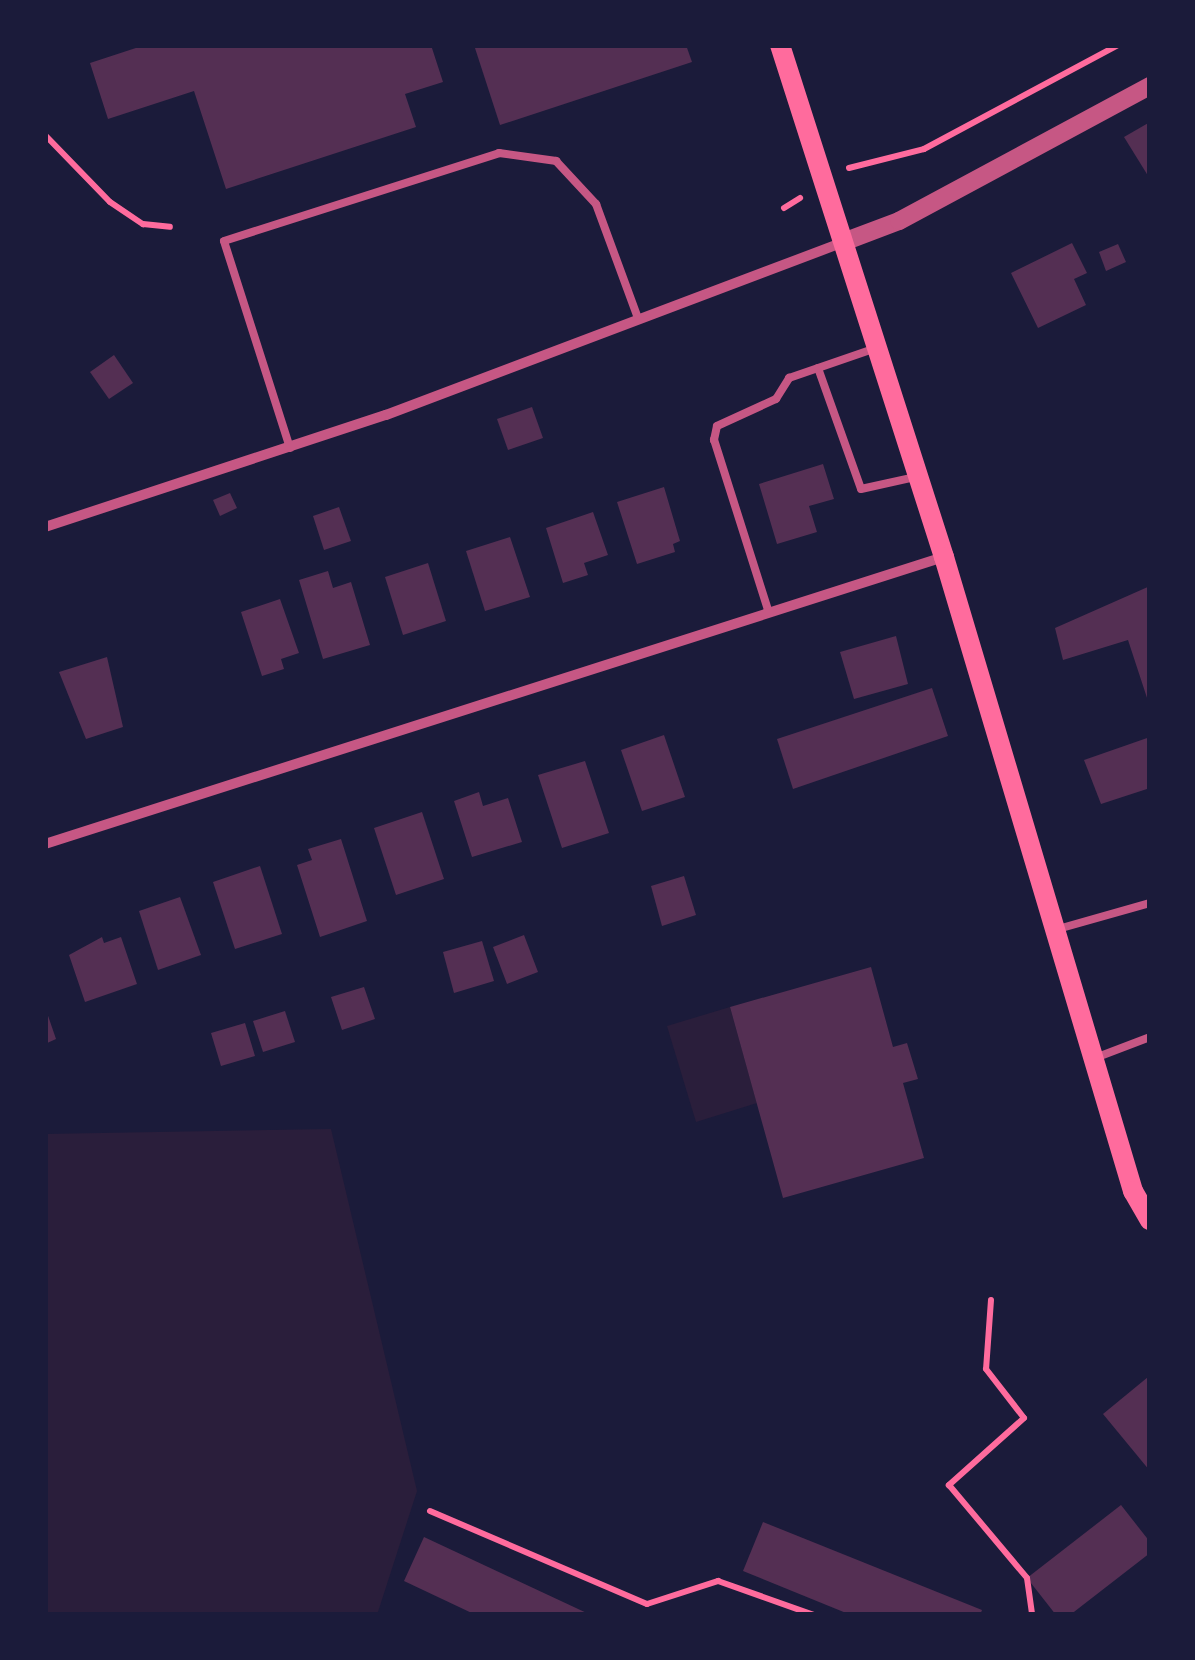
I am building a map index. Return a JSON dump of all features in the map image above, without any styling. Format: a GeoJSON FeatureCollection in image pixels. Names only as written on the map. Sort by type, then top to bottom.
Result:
{"type":"FeatureCollection","features":[{"type":"Feature","properties":{"kind":"main road"},"geometry":{"type":"LineString","coordinates":[[780,45],[919,476],[1133,1191],[1150,1221]]}},
{"type":"Feature","properties":{"kind":"street"},"geometry":{"type":"LineString","coordinates":[[45,528],[290,448],[899,221],[1150,86]]}},
{"type":"Feature","properties":{"kind":"street"},"geometry":{"type":"LineString","coordinates":[[45,844],[944,558]]}},
{"type":"Feature","properties":{"kind":"lane"},"geometry":{"type":"LineString","coordinates":[[290,448],[224,241],[499,152],[556,161],[596,204],[638,318]]}},
{"type":"Feature","properties":{"kind":"lane"},"geometry":{"type":"LineString","coordinates":[[770,613],[714,440],[717,426],[734,413],[776,399],[789,378],[878,347]]}},
{"type":"Feature","properties":{"kind":"lane"},"geometry":{"type":"LineString","coordinates":[[818,368],[861,489],[919,476]]}},
{"type":"Feature","properties":{"kind":"lane"},"geometry":{"type":"LineString","coordinates":[[1056,930],[1150,903]]}},
{"type":"Feature","properties":{"kind":"lane"},"geometry":{"type":"LineString","coordinates":[[1094,1058],[1150,1037]]}},
{"type":"Feature","properties":{"kind":"path"},"geometry":{"type":"LineString","coordinates":[[856,164],[924,149],[1118,45]]}},
{"type":"Feature","properties":{"kind":"path"},"geometry":{"type":"LineString","coordinates":[[45,135],[110,202],[143,224],[170,226]]}},
{"type":"Feature","properties":{"kind":"path"},"geometry":{"type":"LineString","coordinates":[[991,1300],[986,1369],[1024,1418],[949,1485],[1027,1578],[1032,1615]]}},
{"type":"Feature","properties":{"kind":"path"},"geometry":{"type":"LineString","coordinates":[[430,1512],[647,1604],[718,1581],[814,1615]]}},
{"type":"Feature","properties":{"kind":"shaded area"},"geometry":{"type":"Polygon","coordinates":[[[730,1007],[757,1103],[696,1122],[667,1026],[730,1007]]]}},
{"type":"Feature","properties":{"kind":"shaded area"},"geometry":{"type":"Polygon","coordinates":[[[331,1129],[417,1491],[377,1615],[45,1615],[45,1134],[331,1129]]]}},
{"type":"Feature","properties":{"kind":"building"},"geometry":{"type":"Polygon","coordinates":[[[145,45],[431,45],[443,82],[405,94],[416,127],[226,189],[194,91],[108,119],[90,63],[145,45]]]}},
{"type":"Feature","properties":{"kind":"building"},"geometry":{"type":"Polygon","coordinates":[[[474,45],[686,45],[692,62],[500,125],[474,45]]]}},
{"type":"Feature","properties":{"kind":"building"},"geometry":{"type":"Polygon","coordinates":[[[1150,122],[1150,179],[1124,137],[1150,122]]]}},
{"type":"Feature","properties":{"kind":"building"},"geometry":{"type":"Polygon","coordinates":[[[1072,243],[1087,273],[1074,279],[1086,305],[1038,328],[1011,273],[1072,243]]]}},
{"type":"Feature","properties":{"kind":"building"},"geometry":{"type":"Polygon","coordinates":[[[1118,244],[1126,262],[1106,271],[1099,252],[1118,244]]]}},
{"type":"Feature","properties":{"kind":"building"},"geometry":{"type":"Polygon","coordinates":[[[114,355],[133,383],[109,399],[90,372],[114,355]]]}},
{"type":"Feature","properties":{"kind":"building"},"geometry":{"type":"Polygon","coordinates":[[[532,407],[543,438],[508,450],[497,419],[532,407]]]}},
{"type":"Feature","properties":{"kind":"building"},"geometry":{"type":"Polygon","coordinates":[[[823,464],[834,499],[809,506],[817,532],[777,544],[759,484],[823,464]]]}},
{"type":"Feature","properties":{"kind":"building"},"geometry":{"type":"Polygon","coordinates":[[[664,487],[680,541],[673,544],[675,552],[637,564],[617,502],[664,487]]]}},
{"type":"Feature","properties":{"kind":"building"},"geometry":{"type":"Polygon","coordinates":[[[230,493],[237,508],[220,516],[213,500],[230,493]]]}},
{"type":"Feature","properties":{"kind":"building"},"geometry":{"type":"Polygon","coordinates":[[[339,507],[351,541],[324,550],[313,516],[339,507]]]}},
{"type":"Feature","properties":{"kind":"building"},"geometry":{"type":"Polygon","coordinates":[[[593,512],[608,555],[584,563],[588,575],[563,583],[546,528],[593,512]]]}},
{"type":"Feature","properties":{"kind":"building"},"geometry":{"type":"Polygon","coordinates":[[[510,537],[530,597],[485,611],[466,551],[510,537]]]}},
{"type":"Feature","properties":{"kind":"building"},"geometry":{"type":"Polygon","coordinates":[[[428,563],[446,621],[403,635],[385,577],[428,563]]]}},
{"type":"Feature","properties":{"kind":"building"},"geometry":{"type":"Polygon","coordinates":[[[328,571],[333,588],[351,582],[370,645],[323,659],[299,580],[328,571]]]}},
{"type":"Feature","properties":{"kind":"building"},"geometry":{"type":"Polygon","coordinates":[[[1150,586],[1149,704],[1128,640],[1063,660],[1055,628],[1150,586]]]}},
{"type":"Feature","properties":{"kind":"building"},"geometry":{"type":"Polygon","coordinates":[[[280,599],[299,653],[281,659],[284,669],[262,676],[241,612],[280,599]]]}},
{"type":"Feature","properties":{"kind":"building"},"geometry":{"type":"Polygon","coordinates":[[[896,636],[908,684],[854,699],[840,652],[896,636]]]}},
{"type":"Feature","properties":{"kind":"building"},"geometry":{"type":"Polygon","coordinates":[[[107,657],[123,727],[86,739],[59,672],[107,657]]]}},
{"type":"Feature","properties":{"kind":"building"},"geometry":{"type":"Polygon","coordinates":[[[932,688],[948,736],[793,789],[777,739],[932,688]]]}},
{"type":"Feature","properties":{"kind":"building"},"geometry":{"type":"Polygon","coordinates":[[[664,735],[685,797],[642,811],[621,750],[664,735]]]}},
{"type":"Feature","properties":{"kind":"building"},"geometry":{"type":"Polygon","coordinates":[[[1150,737],[1150,788],[1101,804],[1084,760],[1150,737]]]}},
{"type":"Feature","properties":{"kind":"building"},"geometry":{"type":"Polygon","coordinates":[[[585,761],[609,833],[562,848],[538,775],[585,761]]]}},
{"type":"Feature","properties":{"kind":"building"},"geometry":{"type":"Polygon","coordinates":[[[479,792],[483,806],[508,798],[522,842],[472,857],[454,801],[479,792]]]}},
{"type":"Feature","properties":{"kind":"building"},"geometry":{"type":"Polygon","coordinates":[[[422,812],[444,879],[396,895],[374,828],[422,812]]]}},
{"type":"Feature","properties":{"kind":"building"},"geometry":{"type":"Polygon","coordinates":[[[341,839],[367,921],[320,937],[297,865],[312,860],[308,849],[341,839]]]}},
{"type":"Feature","properties":{"kind":"building"},"geometry":{"type":"Polygon","coordinates":[[[260,866],[282,934],[235,949],[213,882],[260,866]]]}},
{"type":"Feature","properties":{"kind":"building"},"geometry":{"type":"Polygon","coordinates":[[[684,876],[696,915],[662,926],[651,886],[684,876]]]}},
{"type":"Feature","properties":{"kind":"building"},"geometry":{"type":"Polygon","coordinates":[[[180,897],[201,955],[158,970],[139,911],[180,897]]]}},
{"type":"Feature","properties":{"kind":"building"},"geometry":{"type":"Polygon","coordinates":[[[524,935],[538,972],[507,984],[493,947],[524,935]]]}},
{"type":"Feature","properties":{"kind":"building"},"geometry":{"type":"Polygon","coordinates":[[[102,937],[104,943],[121,937],[137,984],[85,1002],[69,955],[102,937]]]}},
{"type":"Feature","properties":{"kind":"building"},"geometry":{"type":"Polygon","coordinates":[[[482,941],[494,981],[454,993],[443,952],[482,941]]]}},
{"type":"Feature","properties":{"kind":"building"},"geometry":{"type":"Polygon","coordinates":[[[871,967],[893,1047],[907,1043],[918,1079],[903,1083],[924,1158],[783,1198],[730,1007],[871,967]]]}},
{"type":"Feature","properties":{"kind":"building"},"geometry":{"type":"Polygon","coordinates":[[[364,987],[375,1019],[342,1030],[331,997],[364,987]]]}},
{"type":"Feature","properties":{"kind":"building"},"geometry":{"type":"Polygon","coordinates":[[[45,1007],[56,1039],[45,1044],[45,1007]]]}},
{"type":"Feature","properties":{"kind":"building"},"geometry":{"type":"Polygon","coordinates":[[[285,1011],[295,1042],[263,1052],[253,1021],[285,1011]]]}},
{"type":"Feature","properties":{"kind":"building"},"geometry":{"type":"Polygon","coordinates":[[[245,1023],[255,1056],[221,1066],[211,1033],[245,1023]]]}},
{"type":"Feature","properties":{"kind":"building"},"geometry":{"type":"Polygon","coordinates":[[[1150,1379],[1150,1471],[1103,1414],[1150,1379]]]}},
{"type":"Feature","properties":{"kind":"building"},"geometry":{"type":"Polygon","coordinates":[[[1121,1505],[1150,1542],[1150,1553],[1070,1615],[1056,1615],[1027,1578],[1121,1505]]]}},
{"type":"Feature","properties":{"kind":"building"},"geometry":{"type":"Polygon","coordinates":[[[763,1522],[982,1610],[980,1615],[851,1615],[743,1571],[763,1522]]]}},
{"type":"Feature","properties":{"kind":"building"},"geometry":{"type":"Polygon","coordinates":[[[424,1537],[591,1615],[476,1615],[404,1581],[424,1537]]]}}]}
